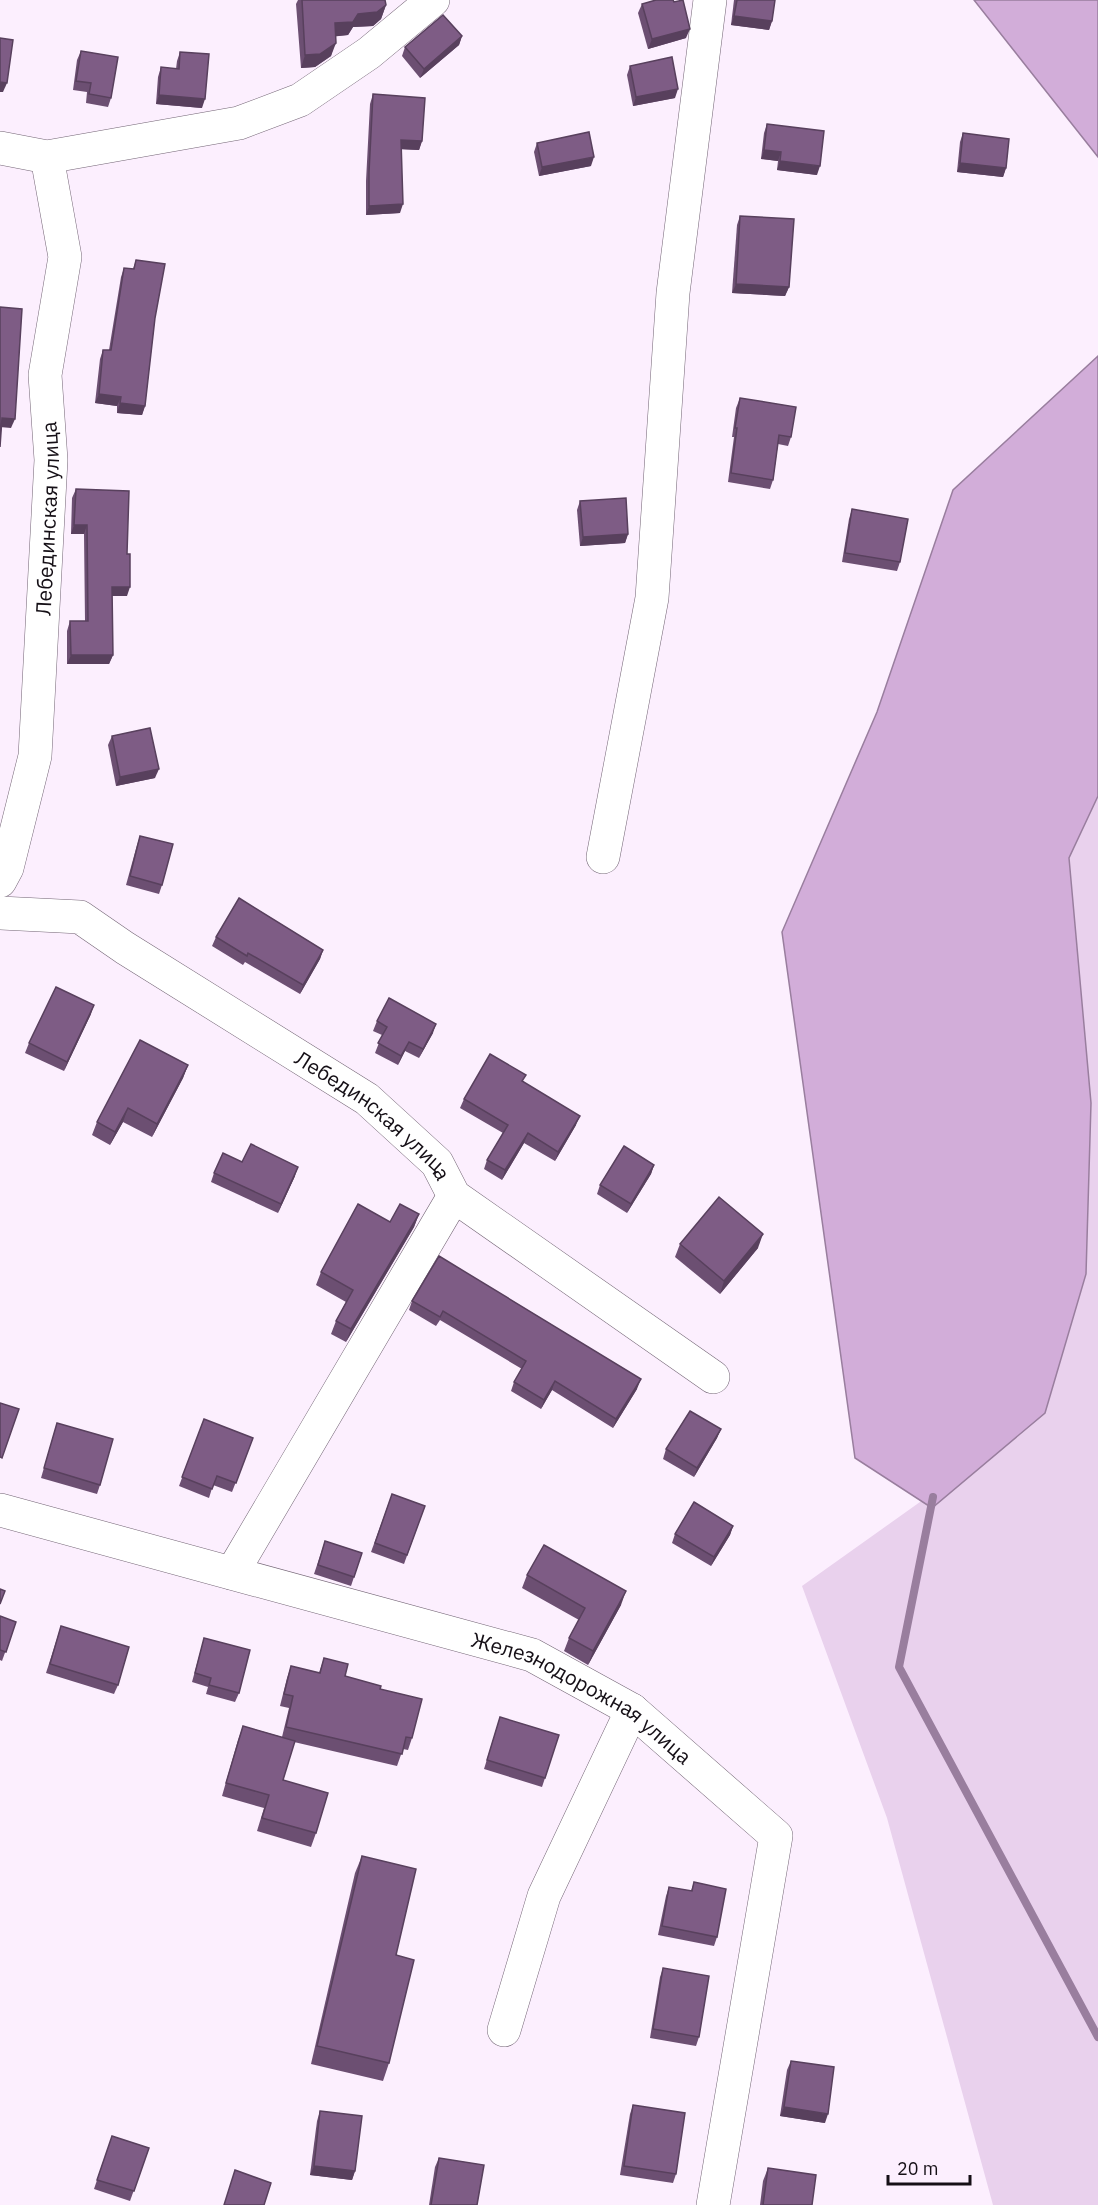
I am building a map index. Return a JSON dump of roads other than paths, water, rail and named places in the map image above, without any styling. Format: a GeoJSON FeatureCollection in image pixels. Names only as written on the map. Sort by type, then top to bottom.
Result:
{"type":"FeatureCollection","features":[{"type":"Feature","properties":{"kind":"street"},"geometry":{"type":"LineString","coordinates":[[0,148],[47,156],[238,123],[300,100],[369,53],[433,0]]}},
{"type":"Feature","properties":{"kind":"street"},"geometry":{"type":"LineString","coordinates":[[603,856],[652,598],[673,293],[710,0]]}},
{"type":"Feature","properties":{"kind":"street","name":"Лебединская улица"},"geometry":{"type":"LineString","coordinates":[[0,881],[8,868],[35,756],[51,460],[45,375],[65,257],[47,156]]}},
{"type":"Feature","properties":{"kind":"street","name":"Лебединская улица"},"geometry":{"type":"LineString","coordinates":[[0,913],[80,917],[125,948],[367,1099],[437,1163],[454,1196],[713,1377]]}},
{"type":"Feature","properties":{"kind":"street"},"geometry":{"type":"LineString","coordinates":[[232,1573],[454,1196]]}},
{"type":"Feature","properties":{"kind":"street","name":"Железнодорожная улица"},"geometry":{"type":"LineString","coordinates":[[0,1510],[532,1655],[632,1710],[776,1836],[713,2205]]}},
{"type":"Feature","properties":{"kind":"street"},"geometry":{"type":"LineString","coordinates":[[504,2030],[544,1896],[632,1710]]}},
{"type":"Feature","properties":{"kind":"waterway"},"geometry":{"type":"LineString","coordinates":[[933,1497],[899,1667],[1098,2037]]}}]}
